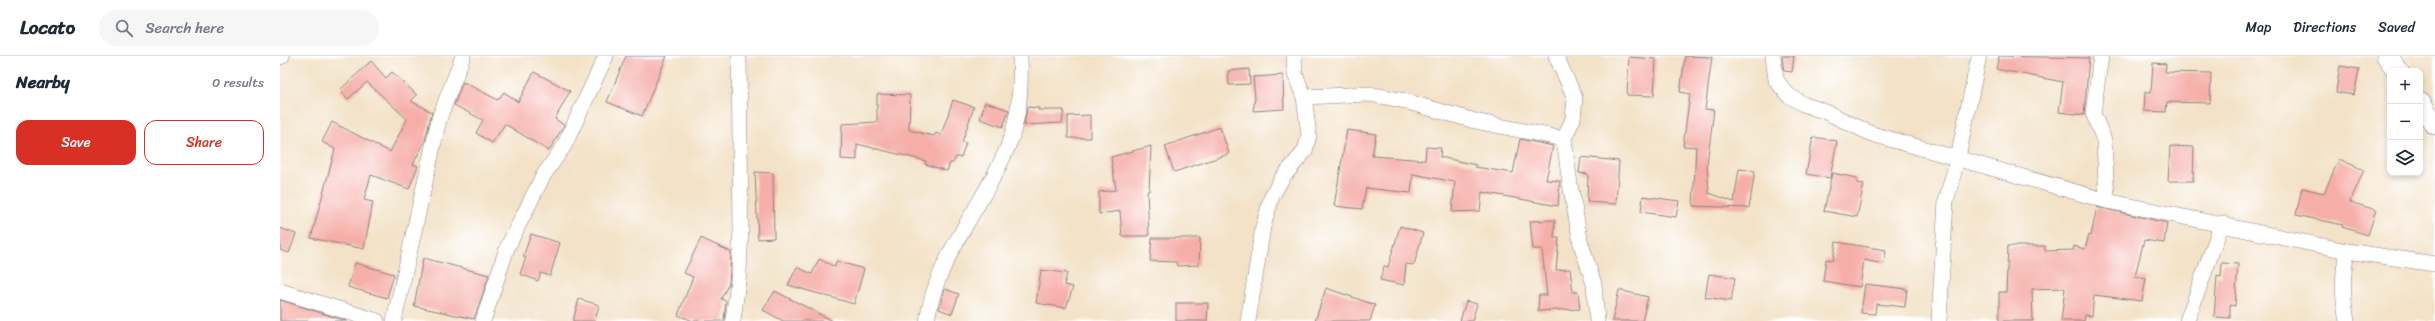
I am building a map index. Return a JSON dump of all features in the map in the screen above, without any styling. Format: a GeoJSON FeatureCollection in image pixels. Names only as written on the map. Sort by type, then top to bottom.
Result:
{"type":"FeatureCollection","features":[{"type":"Feature","properties":{"kind":"main road"},"geometry":{"type":"LineString","coordinates":[[2387,56],[2396,68]]}},
{"type":"Feature","properties":{"kind":"main road"},"geometry":{"type":"LineString","coordinates":[[2421,104],[2435,124]]}},
{"type":"Feature","properties":{"kind":"street"},"geometry":{"type":"LineString","coordinates":[[394,321],[439,119],[463,56]]}},
{"type":"Feature","properties":{"kind":"street"},"geometry":{"type":"LineString","coordinates":[[483,321],[507,248],[543,176],[564,146],[606,56]]}},
{"type":"Feature","properties":{"kind":"street"},"geometry":{"type":"LineString","coordinates":[[733,321],[739,272],[741,229],[739,56]]}},
{"type":"Feature","properties":{"kind":"street"},"geometry":{"type":"LineString","coordinates":[[927,321],[937,279],[994,178],[1009,144],[1021,91],[1020,56]]}},
{"type":"Feature","properties":{"kind":"street"},"geometry":{"type":"LineString","coordinates":[[1248,321],[1263,227],[1272,196],[1282,178],[1305,151],[1310,135],[1304,97],[1295,74],[1294,56]]}},
{"type":"Feature","properties":{"kind":"street"},"geometry":{"type":"LineString","coordinates":[[1556,56],[1575,98],[1573,119],[1564,139],[1570,184],[1581,244],[1594,284],[1597,321]]}},
{"type":"Feature","properties":{"kind":"street"},"geometry":{"type":"LineString","coordinates":[[1773,56],[1776,80],[1788,95],[1803,104],[1826,112],[1872,134],[1958,157],[2107,201],[2222,223],[2347,251],[2435,264]]}},
{"type":"Feature","properties":{"kind":"street"},"geometry":{"type":"LineString","coordinates":[[1939,321],[1946,201],[1958,157],[1979,56]]}},
{"type":"Feature","properties":{"kind":"street"},"geometry":{"type":"LineString","coordinates":[[2101,56],[2093,113],[2104,140],[2107,201]]}},
{"type":"Feature","properties":{"kind":"street"},"geometry":{"type":"LineString","coordinates":[[1304,97],[1369,94],[1475,121],[1564,139]]}},
{"type":"Feature","properties":{"kind":"street"},"geometry":{"type":"LineString","coordinates":[[2187,321],[2222,223]]}},
{"type":"Feature","properties":{"kind":"street"},"geometry":{"type":"LineString","coordinates":[[2346,321],[2342,290],[2343,269],[2347,251]]}},
{"type":"Feature","properties":{"kind":"street"},"geometry":{"type":"LineString","coordinates":[[280,291],[377,321]]}},
{"type":"Feature","properties":{"kind":"building"},"geometry":{"type":"Polygon","coordinates":[[[626,56],[667,56],[642,116],[607,102],[626,56]]]}},
{"type":"Feature","properties":{"kind":"building"},"geometry":{"type":"Polygon","coordinates":[[[1685,56],[1712,57],[1705,109],[1714,110],[1707,164],[1709,193],[1734,202],[1739,169],[1755,171],[1749,208],[1693,206],[1696,147],[1683,146],[1690,94],[1680,92],[1685,56]]]}},
{"type":"Feature","properties":{"kind":"building"},"geometry":{"type":"Polygon","coordinates":[[[1782,56],[1794,56],[1792,72],[1784,71],[1782,56]]]}},
{"type":"Feature","properties":{"kind":"building"},"geometry":{"type":"Polygon","coordinates":[[[1999,56],[2089,58],[2084,115],[2059,112],[2063,82],[1996,69],[1999,56]]]}},
{"type":"Feature","properties":{"kind":"building"},"geometry":{"type":"Polygon","coordinates":[[[1629,57],[1656,59],[1654,96],[1627,95],[1629,57]]]}},
{"type":"Feature","properties":{"kind":"building"},"geometry":{"type":"Polygon","coordinates":[[[371,61],[386,78],[392,72],[417,95],[411,101],[432,112],[425,141],[413,164],[418,166],[409,189],[371,175],[364,200],[373,202],[364,249],[311,238],[335,149],[322,142],[332,122],[390,152],[407,119],[367,82],[348,99],[340,90],[371,61]]]}},
{"type":"Feature","properties":{"kind":"building"},"geometry":{"type":"Polygon","coordinates":[[[2153,63],[2166,64],[2165,72],[2211,73],[2210,103],[2167,102],[2166,112],[2144,111],[2145,92],[2151,92],[2153,63]]]}},
{"type":"Feature","properties":{"kind":"building"},"geometry":{"type":"Polygon","coordinates":[[[2340,66],[2359,69],[2354,95],[2336,92],[2340,66]]]}},
{"type":"Feature","properties":{"kind":"building"},"geometry":{"type":"Polygon","coordinates":[[[1249,69],[1250,84],[1229,85],[1228,71],[1249,69]]]}},
{"type":"Feature","properties":{"kind":"building"},"geometry":{"type":"Polygon","coordinates":[[[534,72],[570,91],[555,119],[564,125],[549,151],[505,124],[492,143],[476,133],[483,120],[454,105],[463,82],[498,100],[504,92],[518,102],[534,72]]]}},
{"type":"Feature","properties":{"kind":"building"},"geometry":{"type":"Polygon","coordinates":[[[1283,75],[1284,109],[1253,111],[1255,98],[1253,77],[1283,75]]]}},
{"type":"Feature","properties":{"kind":"building"},"geometry":{"type":"Polygon","coordinates":[[[877,94],[910,95],[909,130],[934,136],[936,133],[941,135],[953,100],[974,107],[962,142],[966,143],[961,157],[956,157],[953,163],[950,163],[947,171],[925,164],[926,161],[857,144],[857,160],[841,159],[842,124],[877,122],[877,94]]]}},
{"type":"Feature","properties":{"kind":"building"},"geometry":{"type":"Polygon","coordinates":[[[985,102],[1009,110],[1003,127],[980,119],[985,102]]]}},
{"type":"Feature","properties":{"kind":"building"},"geometry":{"type":"Polygon","coordinates":[[[1027,107],[1039,108],[1038,110],[1064,110],[1062,123],[1024,125],[1027,107]]]}},
{"type":"Feature","properties":{"kind":"building"},"geometry":{"type":"Polygon","coordinates":[[[1090,115],[1090,138],[1068,138],[1068,116],[1090,115]]]}},
{"type":"Feature","properties":{"kind":"building"},"geometry":{"type":"Polygon","coordinates":[[[1220,127],[1229,154],[1174,172],[1165,146],[1220,127]]]}},
{"type":"Feature","properties":{"kind":"building"},"geometry":{"type":"Polygon","coordinates":[[[1347,130],[1376,134],[1372,156],[1425,160],[1426,147],[1441,148],[1440,157],[1476,165],[1475,167],[1513,173],[1520,139],[1553,146],[1546,180],[1560,181],[1558,206],[1482,192],[1480,211],[1452,212],[1455,182],[1413,174],[1411,193],[1366,188],[1362,209],[1334,206],[1347,130]]]}},
{"type":"Feature","properties":{"kind":"building"},"geometry":{"type":"Polygon","coordinates":[[[1813,137],[1837,141],[1830,178],[1806,174],[1813,137]]]}},
{"type":"Feature","properties":{"kind":"building"},"geometry":{"type":"Polygon","coordinates":[[[1151,146],[1149,191],[1147,191],[1149,236],[1122,236],[1120,211],[1099,214],[1099,192],[1116,190],[1111,157],[1151,146]]]}},
{"type":"Feature","properties":{"kind":"building"},"geometry":{"type":"Polygon","coordinates":[[[2170,146],[2194,147],[2193,181],[2168,181],[2170,146]]]}},
{"type":"Feature","properties":{"kind":"building"},"geometry":{"type":"Polygon","coordinates":[[[1581,157],[1619,161],[1616,204],[1587,202],[1588,174],[1579,173],[1581,157]]]}},
{"type":"Feature","properties":{"kind":"building"},"geometry":{"type":"Polygon","coordinates":[[[2339,159],[2364,170],[2350,202],[2376,210],[2368,235],[2342,227],[2343,225],[2296,215],[2302,188],[2324,193],[2339,159]]]}},
{"type":"Feature","properties":{"kind":"building"},"geometry":{"type":"Polygon","coordinates":[[[755,172],[773,173],[774,238],[758,239],[755,172]]]}},
{"type":"Feature","properties":{"kind":"building"},"geometry":{"type":"Polygon","coordinates":[[[1832,173],[1857,178],[1857,183],[1864,184],[1857,217],[1824,211],[1832,173]]]}},
{"type":"Feature","properties":{"kind":"building"},"geometry":{"type":"Polygon","coordinates":[[[1643,196],[1679,201],[1676,217],[1641,212],[1643,196]]]}},
{"type":"Feature","properties":{"kind":"building"},"geometry":{"type":"Polygon","coordinates":[[[2097,207],[2167,223],[2164,243],[2144,240],[2135,276],[2146,278],[2142,301],[2094,295],[2092,316],[2085,315],[2084,321],[2061,321],[2065,288],[2032,289],[2033,321],[1999,321],[1999,292],[2006,292],[2008,246],[2045,246],[2045,251],[2073,250],[2074,246],[2085,249],[2089,235],[2091,236],[2097,207]]]}},
{"type":"Feature","properties":{"kind":"building"},"geometry":{"type":"Polygon","coordinates":[[[1555,220],[1554,238],[1559,238],[1556,270],[1570,269],[1573,292],[1578,292],[1580,309],[1538,311],[1539,295],[1547,295],[1542,249],[1533,249],[1530,221],[1555,220]]]}},
{"type":"Feature","properties":{"kind":"building"},"geometry":{"type":"Polygon","coordinates":[[[1400,226],[1423,233],[1414,265],[1406,264],[1404,285],[1380,280],[1384,266],[1388,267],[1400,226]]]}},
{"type":"Feature","properties":{"kind":"building"},"geometry":{"type":"Polygon","coordinates":[[[280,228],[296,234],[289,253],[280,250],[280,228]]]}},
{"type":"Feature","properties":{"kind":"building"},"geometry":{"type":"Polygon","coordinates":[[[531,234],[560,243],[550,276],[541,273],[538,281],[520,274],[526,257],[523,257],[531,234]]]}},
{"type":"Feature","properties":{"kind":"building"},"geometry":{"type":"Polygon","coordinates":[[[701,238],[731,252],[729,283],[721,299],[726,301],[724,321],[693,321],[678,315],[693,277],[684,273],[701,238]]]}},
{"type":"Feature","properties":{"kind":"building"},"geometry":{"type":"Polygon","coordinates":[[[1152,238],[1200,238],[1199,265],[1177,266],[1176,262],[1150,261],[1152,238]]]}},
{"type":"Feature","properties":{"kind":"building"},"geometry":{"type":"Polygon","coordinates":[[[1836,242],[1886,250],[1884,264],[1864,260],[1860,287],[1823,281],[1826,259],[1833,260],[1836,242]]]}},
{"type":"Feature","properties":{"kind":"building"},"geometry":{"type":"Polygon","coordinates":[[[423,258],[489,275],[474,319],[414,306],[423,258]]]}},
{"type":"Feature","properties":{"kind":"building"},"geometry":{"type":"Polygon","coordinates":[[[819,259],[835,267],[836,261],[864,269],[854,304],[788,285],[797,267],[812,274],[819,259]]]}},
{"type":"Feature","properties":{"kind":"building"},"geometry":{"type":"Polygon","coordinates":[[[355,263],[394,274],[387,298],[348,287],[355,263]]]}},
{"type":"Feature","properties":{"kind":"building"},"geometry":{"type":"Polygon","coordinates":[[[2222,263],[2238,264],[2235,306],[2230,305],[2230,318],[2214,317],[2217,276],[2221,277],[2222,263]]]}},
{"type":"Feature","properties":{"kind":"building"},"geometry":{"type":"Polygon","coordinates":[[[1041,270],[1067,273],[1064,285],[1073,287],[1066,308],[1036,303],[1041,270]]]}},
{"type":"Feature","properties":{"kind":"building"},"geometry":{"type":"Polygon","coordinates":[[[1709,274],[1735,278],[1731,301],[1705,297],[1709,274]]]}},
{"type":"Feature","properties":{"kind":"building"},"geometry":{"type":"Polygon","coordinates":[[[1865,284],[1907,289],[1905,307],[1876,304],[1875,314],[1861,313],[1865,284]]]}},
{"type":"Feature","properties":{"kind":"building"},"geometry":{"type":"Polygon","coordinates":[[[1326,288],[1375,305],[1370,321],[1315,321],[1326,288]]]}},
{"type":"Feature","properties":{"kind":"building"},"geometry":{"type":"Polygon","coordinates":[[[945,289],[959,294],[952,314],[939,309],[945,289]]]}},
{"type":"Feature","properties":{"kind":"building"},"geometry":{"type":"Polygon","coordinates":[[[1619,290],[1648,297],[1642,321],[1612,321],[1619,290]]]}},
{"type":"Feature","properties":{"kind":"building"},"geometry":{"type":"Polygon","coordinates":[[[775,291],[833,321],[783,321],[763,310],[775,291]]]}},
{"type":"Feature","properties":{"kind":"building"},"geometry":{"type":"Polygon","coordinates":[[[579,299],[599,305],[595,321],[573,321],[579,299]]]}},
{"type":"Feature","properties":{"kind":"building"},"geometry":{"type":"Polygon","coordinates":[[[280,300],[347,321],[280,321],[280,300]]]}},
{"type":"Feature","properties":{"kind":"building"},"geometry":{"type":"Polygon","coordinates":[[[1466,301],[1477,304],[1472,321],[1460,321],[1466,301]]]}},
{"type":"Feature","properties":{"kind":"building"},"geometry":{"type":"Polygon","coordinates":[[[1176,303],[1208,303],[1207,321],[1176,321],[1176,303]]]}}]}
